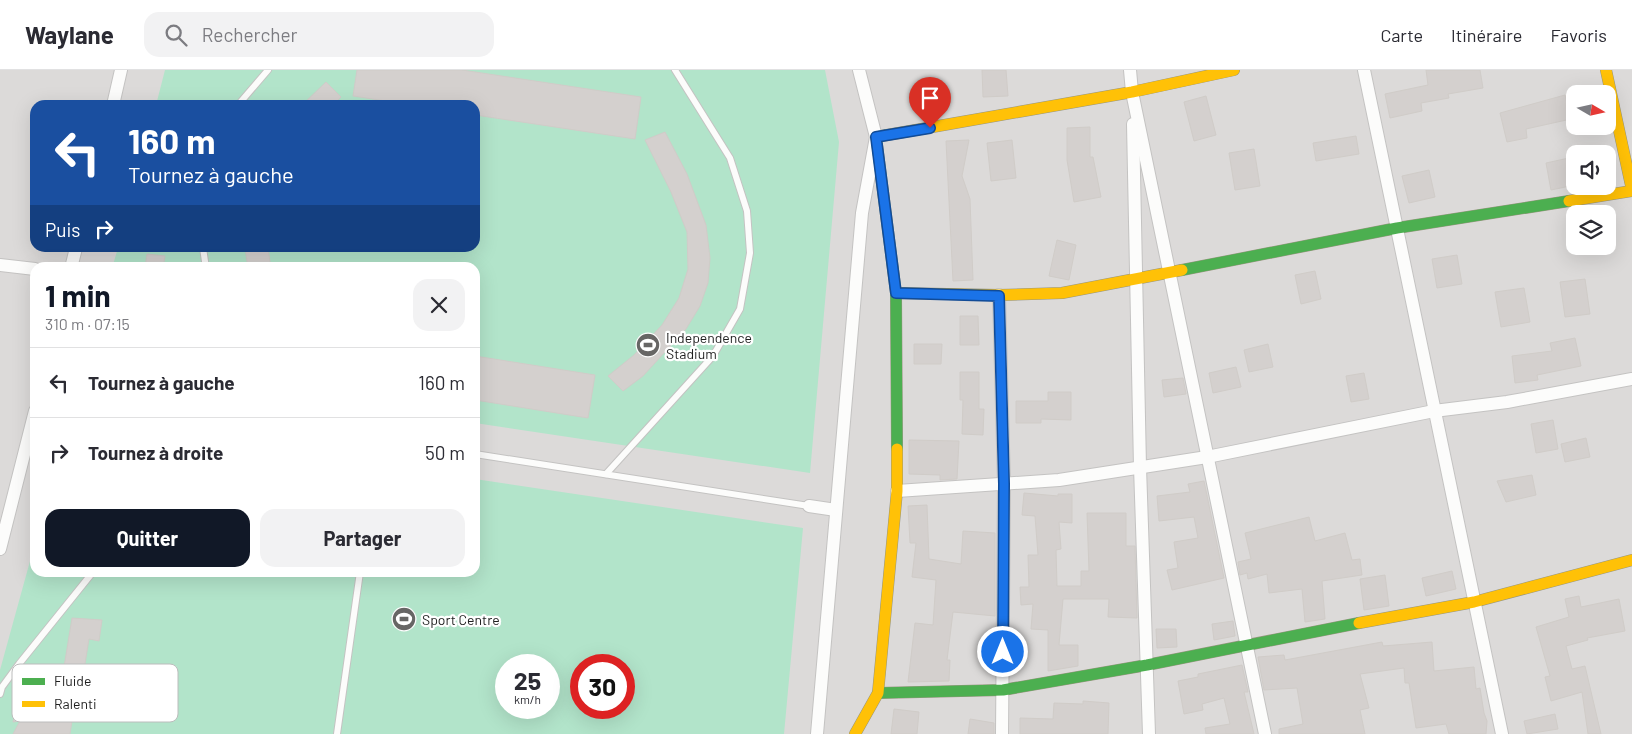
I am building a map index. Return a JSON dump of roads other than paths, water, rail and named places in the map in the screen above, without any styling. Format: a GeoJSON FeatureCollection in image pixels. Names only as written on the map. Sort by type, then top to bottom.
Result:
{"type":"FeatureCollection","features":[{"type":"Feature","properties":{"kind":"street"},"geometry":{"type":"LineString","coordinates":[[113,100],[121,70]]}},
{"type":"Feature","properties":{"kind":"street"},"geometry":{"type":"LineString","coordinates":[[855,734],[878,693],[897,491],[896,293],[876,137],[859,70]]}},
{"type":"Feature","properties":{"kind":"street"},"geometry":{"type":"LineString","coordinates":[[1130,70],[1149,734]]}},
{"type":"Feature","properties":{"kind":"street"},"geometry":{"type":"LineString","coordinates":[[876,137],[1132,92],[1234,70]]}},
{"type":"Feature","properties":{"kind":"street"},"geometry":{"type":"LineString","coordinates":[[1364,70],[1502,734]]}},
{"type":"Feature","properties":{"kind":"street"},"geometry":{"type":"LineString","coordinates":[[896,293],[999,296],[1062,292],[1169,270],[1397,228],[1632,190],[1606,70]]}},
{"type":"Feature","properties":{"kind":"street"},"geometry":{"type":"LineString","coordinates":[[1132,92],[1265,734]]}},
{"type":"Feature","properties":{"kind":"street"},"geometry":{"type":"LineString","coordinates":[[818,734],[862,213],[876,137]]}},
{"type":"Feature","properties":{"kind":"street"},"geometry":{"type":"LineString","coordinates":[[0,265],[30,268]]}},
{"type":"Feature","properties":{"kind":"street"},"geometry":{"type":"LineString","coordinates":[[999,296],[1004,484],[1002,734]]}},
{"type":"Feature","properties":{"kind":"street"},"geometry":{"type":"LineString","coordinates":[[897,491],[1059,480],[1207,457],[1434,411],[1507,402],[1632,379]]}},
{"type":"Feature","properties":{"kind":"street"},"geometry":{"type":"LineString","coordinates":[[0,549],[30,431]]}},
{"type":"Feature","properties":{"kind":"street"},"geometry":{"type":"LineString","coordinates":[[809,506],[836,510]]}},
{"type":"Feature","properties":{"kind":"street"},"geometry":{"type":"LineString","coordinates":[[878,693],[1003,690],[1147,665],[1246,644],[1474,602],[1632,560]]}},
{"type":"Feature","properties":{"kind":"lane"},"geometry":{"type":"LineString","coordinates":[[242,100],[268,70]]}},
{"type":"Feature","properties":{"kind":"lane"},"geometry":{"type":"LineString","coordinates":[[606,474],[713,356],[740,309],[750,253],[747,212],[730,158],[675,70]]}},
{"type":"Feature","properties":{"kind":"lane"},"geometry":{"type":"LineString","coordinates":[[480,455],[809,506]]}},
{"type":"Feature","properties":{"kind":"lane"},"geometry":{"type":"LineString","coordinates":[[18,664],[89,577]]}},
{"type":"Feature","properties":{"kind":"lane"},"geometry":{"type":"LineString","coordinates":[[337,734],[359,577]]}},
{"type":"Feature","properties":{"kind":"lane"},"geometry":{"type":"LineString","coordinates":[[0,694],[2,687],[12,673]]}},
{"type":"Feature","properties":{"kind":"place","name":"Independence Stadium"},"geometry":{"type":"Point","coordinates":[648,345]}},
{"type":"Feature","properties":{"kind":"place","name":"Sport Centre"},"geometry":{"type":"Point","coordinates":[404,619]}}]}
